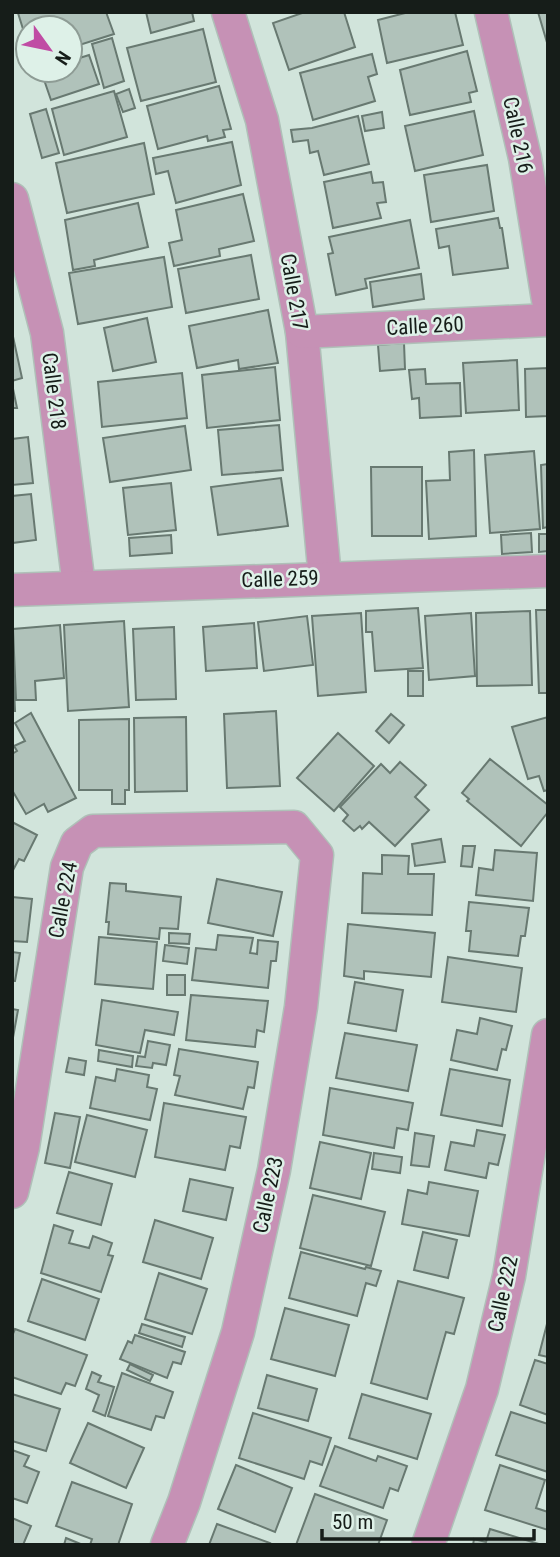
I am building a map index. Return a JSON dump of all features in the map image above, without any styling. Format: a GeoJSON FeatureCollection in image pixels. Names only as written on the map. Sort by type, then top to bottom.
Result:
{"type":"FeatureCollection","features":[{"type":"Feature","properties":{"kind":"street","name":"Calle 217"},"geometry":{"type":"LineString","coordinates":[[228,12],[262,120],[302,331],[325,578]]}},
{"type":"Feature","properties":{"kind":"street","name":"Calle 216"},"geometry":{"type":"LineString","coordinates":[[491,12],[525,158],[548,300]]}},
{"type":"Feature","properties":{"kind":"street","name":"Calle 218"},"geometry":{"type":"LineString","coordinates":[[12,199],[47,333],[79,586]]}},
{"type":"Feature","properties":{"kind":"street","name":"Calle 260"},"geometry":{"type":"LineString","coordinates":[[302,331],[548,320]]}},
{"type":"Feature","properties":{"kind":"street","name":"Calle 259"},"geometry":{"type":"LineString","coordinates":[[12,590],[548,571]]}},
{"type":"Feature","properties":{"kind":"street","name":"Calle 224"},"geometry":{"type":"LineString","coordinates":[[12,1192],[23,1147],[67,867],[77,843],[93,831],[107,830],[294,827],[305,838]]}},
{"type":"Feature","properties":{"kind":"street","name":"Calle 223"},"geometry":{"type":"LineString","coordinates":[[167,1545],[184,1502],[238,1332],[274,1170],[301,1007],[317,855],[305,838]]}},
{"type":"Feature","properties":{"kind":"street","name":"Calle 222"},"geometry":{"type":"LineString","coordinates":[[428,1545],[482,1388],[509,1276],[548,1035]]}},
{"type":"Feature","properties":{"kind":"building"},"geometry":{"type":"Polygon","coordinates":[[[106,12],[114,34],[84,44],[84,14],[18,13],[106,12]]]}},
{"type":"Feature","properties":{"kind":"building"},"geometry":{"type":"Polygon","coordinates":[[[146,12],[192,12],[194,21],[151,33],[146,12]]]}},
{"type":"Feature","properties":{"kind":"building"},"geometry":{"type":"Polygon","coordinates":[[[305,12],[344,12],[355,47],[289,70],[273,23],[305,12]]]}},
{"type":"Feature","properties":{"kind":"building"},"geometry":{"type":"Polygon","coordinates":[[[409,12],[455,12],[463,45],[387,63],[378,20],[409,12]]]}},
{"type":"Feature","properties":{"kind":"building"},"geometry":{"type":"Polygon","coordinates":[[[538,12],[548,12],[548,46],[538,12]]]}},
{"type":"Feature","properties":{"kind":"building"},"geometry":{"type":"Polygon","coordinates":[[[203,29],[216,82],[141,101],[127,48],[203,29]]]}},
{"type":"Feature","properties":{"kind":"building"},"geometry":{"type":"Polygon","coordinates":[[[112,38],[124,81],[104,88],[92,44],[112,38]]]}},
{"type":"Feature","properties":{"kind":"building"},"geometry":{"type":"Polygon","coordinates":[[[467,51],[477,91],[469,93],[471,102],[410,115],[400,70],[467,51]]]}},
{"type":"Feature","properties":{"kind":"building"},"geometry":{"type":"Polygon","coordinates":[[[372,54],[377,74],[368,77],[375,101],[313,120],[300,73],[372,54]]]}},
{"type":"Feature","properties":{"kind":"building"},"geometry":{"type":"Polygon","coordinates":[[[89,55],[99,84],[51,100],[45,84],[84,84],[84,57],[89,55]]]}},
{"type":"Feature","properties":{"kind":"building"},"geometry":{"type":"Polygon","coordinates":[[[219,86],[231,129],[223,130],[225,137],[208,141],[207,136],[158,149],[147,106],[219,86]]]}},
{"type":"Feature","properties":{"kind":"building"},"geometry":{"type":"Polygon","coordinates":[[[129,89],[135,108],[123,112],[116,94],[129,89]]]}},
{"type":"Feature","properties":{"kind":"building"},"geometry":{"type":"Polygon","coordinates":[[[114,91],[127,137],[64,155],[52,109],[114,91]]]}},
{"type":"Feature","properties":{"kind":"building"},"geometry":{"type":"Polygon","coordinates":[[[46,109],[59,153],[42,158],[30,114],[46,109]]]}},
{"type":"Feature","properties":{"kind":"building"},"geometry":{"type":"Polygon","coordinates":[[[474,111],[483,155],[415,171],[405,126],[474,111]]]}},
{"type":"Feature","properties":{"kind":"building"},"geometry":{"type":"Polygon","coordinates":[[[382,112],[384,128],[365,131],[362,116],[382,112]]]}},
{"type":"Feature","properties":{"kind":"building"},"geometry":{"type":"Polygon","coordinates":[[[358,116],[369,164],[324,175],[318,151],[310,153],[308,140],[293,142],[291,130],[312,128],[358,116]]]}},
{"type":"Feature","properties":{"kind":"building"},"geometry":{"type":"Polygon","coordinates":[[[232,142],[241,185],[176,203],[168,171],[156,174],[153,158],[232,142]]]}},
{"type":"Feature","properties":{"kind":"building"},"geometry":{"type":"Polygon","coordinates":[[[144,143],[154,194],[67,213],[56,163],[144,143]]]}},
{"type":"Feature","properties":{"kind":"building"},"geometry":{"type":"Polygon","coordinates":[[[487,165],[494,211],[431,222],[424,175],[487,165]]]}},
{"type":"Feature","properties":{"kind":"building"},"geometry":{"type":"Polygon","coordinates":[[[371,172],[373,183],[383,182],[386,202],[377,203],[381,218],[333,228],[324,182],[371,172]]]}},
{"type":"Feature","properties":{"kind":"building"},"geometry":{"type":"Polygon","coordinates":[[[243,194],[254,241],[219,249],[220,256],[174,266],[169,243],[182,240],[176,210],[243,194]]]}},
{"type":"Feature","properties":{"kind":"building"},"geometry":{"type":"Polygon","coordinates":[[[138,203],[148,247],[94,260],[95,266],[73,270],[65,220],[138,203]]]}},
{"type":"Feature","properties":{"kind":"building"},"geometry":{"type":"Polygon","coordinates":[[[498,218],[508,268],[453,275],[449,246],[439,248],[436,229],[498,218]]]}},
{"type":"Feature","properties":{"kind":"building"},"geometry":{"type":"Polygon","coordinates":[[[410,220],[419,268],[365,279],[367,288],[336,295],[328,254],[333,253],[329,237],[410,220]]]}},
{"type":"Feature","properties":{"kind":"building"},"geometry":{"type":"Polygon","coordinates":[[[251,255],[259,299],[186,313],[178,269],[251,255]]]}},
{"type":"Feature","properties":{"kind":"building"},"geometry":{"type":"Polygon","coordinates":[[[164,257],[172,307],[78,324],[69,273],[164,257]]]}},
{"type":"Feature","properties":{"kind":"building"},"geometry":{"type":"Polygon","coordinates":[[[421,274],[424,299],[373,307],[370,282],[421,274]]]}},
{"type":"Feature","properties":{"kind":"building"},"geometry":{"type":"Polygon","coordinates":[[[268,310],[278,363],[239,369],[238,360],[197,368],[189,326],[268,310]]]}},
{"type":"Feature","properties":{"kind":"building"},"geometry":{"type":"Polygon","coordinates":[[[147,318],[156,362],[113,371],[104,328],[147,318]]]}},
{"type":"Feature","properties":{"kind":"building"},"geometry":{"type":"Polygon","coordinates":[[[12,332],[22,378],[12,381],[12,332]]]}},
{"type":"Feature","properties":{"kind":"building"},"geometry":{"type":"Polygon","coordinates":[[[404,343],[405,369],[380,371],[378,345],[404,343]]]}},
{"type":"Feature","properties":{"kind":"building"},"geometry":{"type":"Polygon","coordinates":[[[517,360],[519,410],[466,413],[463,363],[517,360]]]}},
{"type":"Feature","properties":{"kind":"building"},"geometry":{"type":"Polygon","coordinates":[[[275,367],[280,420],[207,428],[202,375],[275,367]]]}},
{"type":"Feature","properties":{"kind":"building"},"geometry":{"type":"Polygon","coordinates":[[[548,368],[548,416],[526,417],[525,369],[548,368]]]}},
{"type":"Feature","properties":{"kind":"building"},"geometry":{"type":"Polygon","coordinates":[[[425,369],[426,384],[460,383],[461,416],[420,418],[419,398],[412,399],[409,370],[425,369]]]}},
{"type":"Feature","properties":{"kind":"building"},"geometry":{"type":"Polygon","coordinates":[[[182,373],[187,418],[102,427],[98,382],[182,373]]]}},
{"type":"Feature","properties":{"kind":"building"},"geometry":{"type":"Polygon","coordinates":[[[12,384],[17,408],[12,408],[12,384]]]}},
{"type":"Feature","properties":{"kind":"building"},"geometry":{"type":"Polygon","coordinates":[[[279,425],[283,470],[222,475],[218,430],[279,425]]]}},
{"type":"Feature","properties":{"kind":"building"},"geometry":{"type":"Polygon","coordinates":[[[185,426],[191,470],[110,482],[103,438],[185,426]]]}},
{"type":"Feature","properties":{"kind":"building"},"geometry":{"type":"Polygon","coordinates":[[[28,437],[33,483],[12,485],[12,439],[28,437]]]}},
{"type":"Feature","properties":{"kind":"building"},"geometry":{"type":"Polygon","coordinates":[[[474,450],[476,536],[429,539],[426,481],[450,480],[449,452],[474,450]]]}},
{"type":"Feature","properties":{"kind":"building"},"geometry":{"type":"Polygon","coordinates":[[[534,451],[540,529],[490,533],[485,455],[534,451]]]}},
{"type":"Feature","properties":{"kind":"building"},"geometry":{"type":"Polygon","coordinates":[[[548,464],[548,527],[543,528],[541,465],[548,464]]]}},
{"type":"Feature","properties":{"kind":"building"},"geometry":{"type":"Polygon","coordinates":[[[371,467],[422,467],[422,536],[372,536],[371,467]]]}},
{"type":"Feature","properties":{"kind":"building"},"geometry":{"type":"Polygon","coordinates":[[[281,478],[288,526],[218,535],[211,487],[281,478]]]}},
{"type":"Feature","properties":{"kind":"building"},"geometry":{"type":"Polygon","coordinates":[[[171,483],[176,530],[128,535],[123,488],[171,483]]]}},
{"type":"Feature","properties":{"kind":"building"},"geometry":{"type":"Polygon","coordinates":[[[31,494],[36,540],[12,543],[12,496],[31,494]]]}},
{"type":"Feature","properties":{"kind":"building"},"geometry":{"type":"Polygon","coordinates":[[[531,533],[532,552],[502,554],[501,535],[531,533]]]}},
{"type":"Feature","properties":{"kind":"building"},"geometry":{"type":"Polygon","coordinates":[[[539,534],[548,534],[548,551],[539,552],[539,534]]]}},
{"type":"Feature","properties":{"kind":"building"},"geometry":{"type":"Polygon","coordinates":[[[171,535],[172,553],[130,556],[129,538],[171,535]]]}},
{"type":"Feature","properties":{"kind":"building"},"geometry":{"type":"Polygon","coordinates":[[[418,608],[423,668],[375,671],[372,632],[366,632],[366,611],[418,608]]]}},
{"type":"Feature","properties":{"kind":"building"},"geometry":{"type":"Polygon","coordinates":[[[536,610],[548,610],[548,693],[539,693],[536,610]]]}},
{"type":"Feature","properties":{"kind":"building"},"geometry":{"type":"Polygon","coordinates":[[[530,611],[532,685],[477,686],[476,613],[530,611]]]}},
{"type":"Feature","properties":{"kind":"building"},"geometry":{"type":"Polygon","coordinates":[[[361,613],[366,692],[318,696],[312,616],[361,613]]]}},
{"type":"Feature","properties":{"kind":"building"},"geometry":{"type":"Polygon","coordinates":[[[471,613],[475,676],[429,680],[425,616],[471,613]]]}},
{"type":"Feature","properties":{"kind":"building"},"geometry":{"type":"Polygon","coordinates":[[[307,616],[313,665],[264,671],[258,622],[307,616]]]}},
{"type":"Feature","properties":{"kind":"building"},"geometry":{"type":"Polygon","coordinates":[[[124,621],[129,707],[68,711],[64,625],[124,621]]]}},
{"type":"Feature","properties":{"kind":"building"},"geometry":{"type":"Polygon","coordinates":[[[254,623],[257,668],[206,671],[203,627],[254,623]]]}},
{"type":"Feature","properties":{"kind":"building"},"geometry":{"type":"Polygon","coordinates":[[[60,625],[64,678],[35,681],[36,700],[16,700],[13,629],[60,625]]]}},
{"type":"Feature","properties":{"kind":"building"},"geometry":{"type":"Polygon","coordinates":[[[174,627],[176,699],[136,700],[133,629],[174,627]]]}},
{"type":"Feature","properties":{"kind":"building"},"geometry":{"type":"Polygon","coordinates":[[[12,640],[15,711],[12,711],[12,640]]]}},
{"type":"Feature","properties":{"kind":"building"},"geometry":{"type":"Polygon","coordinates":[[[408,671],[423,671],[423,696],[408,696],[408,671]]]}},
{"type":"Feature","properties":{"kind":"building"},"geometry":{"type":"Polygon","coordinates":[[[276,711],[280,786],[227,788],[224,714],[276,711]]]}},
{"type":"Feature","properties":{"kind":"building"},"geometry":{"type":"Polygon","coordinates":[[[31,713],[76,798],[48,812],[44,804],[26,814],[12,790],[12,754],[17,751],[14,746],[25,741],[15,723],[31,713]]]}},
{"type":"Feature","properties":{"kind":"building"},"geometry":{"type":"Polygon","coordinates":[[[391,714],[404,725],[389,743],[376,731],[391,714]]]}},
{"type":"Feature","properties":{"kind":"building"},"geometry":{"type":"Polygon","coordinates":[[[186,717],[187,791],[135,792],[134,718],[186,717]]]}},
{"type":"Feature","properties":{"kind":"building"},"geometry":{"type":"Polygon","coordinates":[[[548,717],[548,790],[544,791],[539,776],[528,779],[512,727],[548,717]]]}},
{"type":"Feature","properties":{"kind":"building"},"geometry":{"type":"Polygon","coordinates":[[[129,719],[129,790],[125,790],[125,804],[112,804],[112,790],[79,790],[79,720],[129,719]]]}},
{"type":"Feature","properties":{"kind":"building"},"geometry":{"type":"Polygon","coordinates":[[[338,733],[374,766],[334,811],[297,778],[338,733]]]}},
{"type":"Feature","properties":{"kind":"building"},"geometry":{"type":"Polygon","coordinates":[[[490,759],[548,805],[548,812],[521,846],[467,801],[469,799],[462,793],[490,759]]]}},
{"type":"Feature","properties":{"kind":"building"},"geometry":{"type":"Polygon","coordinates":[[[400,762],[426,785],[415,797],[429,810],[395,846],[369,822],[362,829],[360,826],[354,831],[343,821],[348,815],[340,807],[381,764],[390,773],[400,762]]]}},
{"type":"Feature","properties":{"kind":"building"},"geometry":{"type":"Polygon","coordinates":[[[12,822],[37,835],[24,861],[19,859],[12,872],[12,822]]]}},
{"type":"Feature","properties":{"kind":"building"},"geometry":{"type":"Polygon","coordinates":[[[441,839],[445,862],[415,866],[412,844],[441,839]]]}},
{"type":"Feature","properties":{"kind":"building"},"geometry":{"type":"Polygon","coordinates":[[[463,846],[475,846],[472,867],[461,866],[463,846]]]}},
{"type":"Feature","properties":{"kind":"building"},"geometry":{"type":"Polygon","coordinates":[[[495,850],[537,853],[533,901],[476,895],[479,868],[493,870],[495,850]]]}},
{"type":"Feature","properties":{"kind":"building"},"geometry":{"type":"Polygon","coordinates":[[[382,855],[409,856],[408,874],[434,874],[432,915],[362,913],[363,873],[382,874],[382,855]]]}},
{"type":"Feature","properties":{"kind":"building"},"geometry":{"type":"Polygon","coordinates":[[[217,879],[282,892],[273,936],[208,923],[217,879]]]}},
{"type":"Feature","properties":{"kind":"building"},"geometry":{"type":"Polygon","coordinates":[[[110,883],[126,884],[126,891],[181,897],[178,929],[160,928],[159,939],[108,934],[109,922],[106,922],[110,883]]]}},
{"type":"Feature","properties":{"kind":"building"},"geometry":{"type":"Polygon","coordinates":[[[12,897],[32,899],[27,942],[12,941],[12,897]]]}},
{"type":"Feature","properties":{"kind":"building"},"geometry":{"type":"Polygon","coordinates":[[[469,902],[529,908],[525,936],[521,936],[518,956],[469,951],[471,931],[466,931],[469,902]]]}},
{"type":"Feature","properties":{"kind":"building"},"geometry":{"type":"Polygon","coordinates":[[[348,924],[435,933],[431,977],[364,971],[364,979],[344,976],[348,924]]]}},
{"type":"Feature","properties":{"kind":"building"},"geometry":{"type":"Polygon","coordinates":[[[169,933],[190,934],[189,944],[169,943],[169,933]]]}},
{"type":"Feature","properties":{"kind":"building"},"geometry":{"type":"Polygon","coordinates":[[[218,935],[253,938],[250,953],[257,954],[258,940],[278,942],[276,961],[271,961],[268,988],[192,980],[196,948],[216,950],[218,935]]]}},
{"type":"Feature","properties":{"kind":"building"},"geometry":{"type":"Polygon","coordinates":[[[99,937],[157,942],[153,989],[95,984],[99,937]]]}},
{"type":"Feature","properties":{"kind":"building"},"geometry":{"type":"Polygon","coordinates":[[[165,945],[189,948],[187,964],[163,961],[165,945]]]}},
{"type":"Feature","properties":{"kind":"building"},"geometry":{"type":"Polygon","coordinates":[[[12,952],[20,953],[15,981],[12,981],[12,952]]]}},
{"type":"Feature","properties":{"kind":"building"},"geometry":{"type":"Polygon","coordinates":[[[448,957],[522,968],[516,1012],[442,1002],[448,957]]]}},
{"type":"Feature","properties":{"kind":"building"},"geometry":{"type":"Polygon","coordinates":[[[167,975],[185,975],[185,995],[167,995],[167,975]]]}},
{"type":"Feature","properties":{"kind":"building"},"geometry":{"type":"Polygon","coordinates":[[[355,982],[403,990],[396,1031],[348,1023],[355,982]]]}},
{"type":"Feature","properties":{"kind":"building"},"geometry":{"type":"Polygon","coordinates":[[[191,995],[268,1001],[264,1032],[257,1030],[255,1047],[186,1040],[191,995]]]}},
{"type":"Feature","properties":{"kind":"building"},"geometry":{"type":"Polygon","coordinates":[[[102,1000],[178,1012],[174,1035],[145,1030],[140,1053],[96,1045],[102,1000]]]}},
{"type":"Feature","properties":{"kind":"building"},"geometry":{"type":"Polygon","coordinates":[[[12,1009],[18,1010],[12,1043],[12,1009]]]}},
{"type":"Feature","properties":{"kind":"building"},"geometry":{"type":"Polygon","coordinates":[[[480,1018],[512,1026],[497,1070],[451,1060],[457,1030],[477,1034],[480,1018]]]}},
{"type":"Feature","properties":{"kind":"building"},"geometry":{"type":"Polygon","coordinates":[[[345,1033],[417,1045],[408,1091],[336,1078],[345,1033]]]}},
{"type":"Feature","properties":{"kind":"building"},"geometry":{"type":"Polygon","coordinates":[[[148,1041],[170,1045],[166,1065],[153,1063],[152,1068],[136,1066],[138,1056],[145,1057],[148,1041]]]}},
{"type":"Feature","properties":{"kind":"building"},"geometry":{"type":"Polygon","coordinates":[[[179,1049],[258,1062],[254,1088],[248,1087],[243,1109],[175,1095],[180,1076],[174,1075],[179,1049]]]}},
{"type":"Feature","properties":{"kind":"building"},"geometry":{"type":"Polygon","coordinates":[[[99,1050],[133,1056],[132,1067],[98,1061],[99,1050]]]}},
{"type":"Feature","properties":{"kind":"building"},"geometry":{"type":"Polygon","coordinates":[[[69,1058],[86,1061],[84,1075],[66,1072],[69,1058]]]}},
{"type":"Feature","properties":{"kind":"building"},"geometry":{"type":"Polygon","coordinates":[[[117,1069],[149,1075],[147,1087],[157,1089],[150,1120],[90,1108],[96,1077],[115,1081],[117,1069]]]}},
{"type":"Feature","properties":{"kind":"building"},"geometry":{"type":"Polygon","coordinates":[[[450,1069],[510,1080],[502,1126],[441,1115],[450,1069]]]}},
{"type":"Feature","properties":{"kind":"building"},"geometry":{"type":"Polygon","coordinates":[[[330,1088],[413,1103],[408,1130],[397,1128],[394,1148],[323,1135],[330,1088]]]}},
{"type":"Feature","properties":{"kind":"building"},"geometry":{"type":"Polygon","coordinates":[[[164,1103],[246,1117],[240,1148],[230,1146],[225,1170],[155,1157],[164,1103]]]}},
{"type":"Feature","properties":{"kind":"building"},"geometry":{"type":"Polygon","coordinates":[[[55,1113],[80,1117],[70,1168],[45,1163],[55,1113]]]}},
{"type":"Feature","properties":{"kind":"building"},"geometry":{"type":"Polygon","coordinates":[[[87,1115],[147,1130],[135,1177],[75,1162],[87,1115]]]}},
{"type":"Feature","properties":{"kind":"building"},"geometry":{"type":"Polygon","coordinates":[[[477,1130],[505,1135],[498,1165],[489,1163],[486,1178],[445,1170],[451,1142],[474,1146],[477,1130]]]}},
{"type":"Feature","properties":{"kind":"building"},"geometry":{"type":"Polygon","coordinates":[[[415,1133],[434,1136],[429,1167],[411,1165],[415,1133]]]}},
{"type":"Feature","properties":{"kind":"building"},"geometry":{"type":"Polygon","coordinates":[[[320,1142],[371,1153],[361,1199],[310,1188],[320,1142]]]}},
{"type":"Feature","properties":{"kind":"building"},"geometry":{"type":"Polygon","coordinates":[[[374,1153],[402,1157],[400,1173],[372,1169],[374,1153]]]}},
{"type":"Feature","properties":{"kind":"building"},"geometry":{"type":"Polygon","coordinates":[[[69,1172],[112,1184],[101,1225],[57,1213],[69,1172]]]}},
{"type":"Feature","properties":{"kind":"building"},"geometry":{"type":"Polygon","coordinates":[[[190,1179],[233,1188],[226,1220],[183,1211],[190,1179]]]}},
{"type":"Feature","properties":{"kind":"building"},"geometry":{"type":"Polygon","coordinates":[[[429,1182],[478,1191],[469,1236],[402,1224],[408,1190],[427,1194],[429,1182]]]}},
{"type":"Feature","properties":{"kind":"building"},"geometry":{"type":"Polygon","coordinates":[[[313,1195],[385,1212],[371,1266],[300,1248],[313,1195]]]}},
{"type":"Feature","properties":{"kind":"building"},"geometry":{"type":"Polygon","coordinates":[[[155,1220],[213,1238],[201,1279],[143,1262],[155,1220]]]}},
{"type":"Feature","properties":{"kind":"building"},"geometry":{"type":"Polygon","coordinates":[[[54,1225],[73,1231],[69,1243],[89,1248],[93,1236],[112,1243],[108,1255],[113,1256],[101,1292],[41,1273],[54,1225]]]}},
{"type":"Feature","properties":{"kind":"building"},"geometry":{"type":"Polygon","coordinates":[[[423,1232],[457,1240],[448,1278],[414,1270],[423,1232]]]}},
{"type":"Feature","properties":{"kind":"building"},"geometry":{"type":"Polygon","coordinates":[[[301,1252],[381,1271],[376,1286],[366,1283],[357,1316],[289,1298],[301,1252]]]}},
{"type":"Feature","properties":{"kind":"building"},"geometry":{"type":"Polygon","coordinates":[[[159,1273],[207,1289],[192,1334],[145,1319],[159,1273]]]}},
{"type":"Feature","properties":{"kind":"building"},"geometry":{"type":"Polygon","coordinates":[[[42,1279],[99,1299],[85,1340],[28,1321],[42,1279]]]}},
{"type":"Feature","properties":{"kind":"building"},"geometry":{"type":"Polygon","coordinates":[[[398,1281],[464,1298],[454,1334],[446,1332],[427,1399],[371,1383],[398,1281]]]}},
{"type":"Feature","properties":{"kind":"building"},"geometry":{"type":"Polygon","coordinates":[[[285,1308],[349,1325],[335,1376],[271,1359],[285,1308]]]}},
{"type":"Feature","properties":{"kind":"building"},"geometry":{"type":"Polygon","coordinates":[[[548,1320],[548,1357],[539,1355],[548,1320]]]}},
{"type":"Feature","properties":{"kind":"building"},"geometry":{"type":"Polygon","coordinates":[[[142,1324],[185,1337],[182,1347],[139,1333],[142,1324]]]}},
{"type":"Feature","properties":{"kind":"building"},"geometry":{"type":"Polygon","coordinates":[[[15,1329],[87,1355],[75,1386],[66,1383],[61,1394],[12,1377],[12,1336],[15,1329]]]}},
{"type":"Feature","properties":{"kind":"building"},"geometry":{"type":"Polygon","coordinates":[[[135,1335],[185,1352],[181,1364],[173,1362],[167,1378],[120,1359],[128,1341],[132,1343],[135,1335]]]}},
{"type":"Feature","properties":{"kind":"building"},"geometry":{"type":"Polygon","coordinates":[[[535,1360],[548,1364],[548,1415],[520,1405],[535,1360]]]}},
{"type":"Feature","properties":{"kind":"building"},"geometry":{"type":"Polygon","coordinates":[[[130,1364],[153,1375],[150,1381],[127,1370],[130,1364]]]}},
{"type":"Feature","properties":{"kind":"building"},"geometry":{"type":"Polygon","coordinates":[[[92,1372],[101,1376],[98,1382],[114,1387],[105,1416],[93,1411],[99,1395],[86,1389],[92,1372]]]}},
{"type":"Feature","properties":{"kind":"building"},"geometry":{"type":"Polygon","coordinates":[[[122,1373],[173,1392],[164,1418],[156,1416],[151,1430],[108,1416],[122,1373]]]}},
{"type":"Feature","properties":{"kind":"building"},"geometry":{"type":"Polygon","coordinates":[[[267,1375],[317,1389],[308,1421],[258,1408],[267,1375]]]}},
{"type":"Feature","properties":{"kind":"building"},"geometry":{"type":"Polygon","coordinates":[[[12,1394],[60,1409],[46,1451],[12,1441],[12,1394]]]}},
{"type":"Feature","properties":{"kind":"building"},"geometry":{"type":"Polygon","coordinates":[[[362,1394],[431,1414],[417,1459],[349,1438],[362,1394]]]}},
{"type":"Feature","properties":{"kind":"building"},"geometry":{"type":"Polygon","coordinates":[[[511,1412],[548,1424],[548,1472],[496,1455],[511,1412]]]}},
{"type":"Feature","properties":{"kind":"building"},"geometry":{"type":"Polygon","coordinates":[[[253,1413],[331,1438],[322,1465],[310,1461],[304,1479],[239,1458],[253,1413]]]}},
{"type":"Feature","properties":{"kind":"building"},"geometry":{"type":"Polygon","coordinates":[[[88,1423],[144,1448],[126,1488],[70,1463],[88,1423]]]}},
{"type":"Feature","properties":{"kind":"building"},"geometry":{"type":"Polygon","coordinates":[[[335,1446],[376,1461],[378,1456],[407,1466],[398,1491],[390,1488],[383,1508],[320,1486],[335,1446]]]}},
{"type":"Feature","properties":{"kind":"building"},"geometry":{"type":"Polygon","coordinates":[[[12,1450],[29,1456],[24,1466],[39,1472],[27,1503],[12,1498],[12,1450]]]}},
{"type":"Feature","properties":{"kind":"building"},"geometry":{"type":"Polygon","coordinates":[[[236,1465],[292,1488],[275,1532],[218,1509],[236,1465]]]}},
{"type":"Feature","properties":{"kind":"building"},"geometry":{"type":"Polygon","coordinates":[[[500,1465],[545,1480],[536,1508],[548,1512],[548,1530],[485,1510],[500,1465]]]}},
{"type":"Feature","properties":{"kind":"building"},"geometry":{"type":"Polygon","coordinates":[[[72,1482],[132,1504],[118,1545],[90,1545],[92,1539],[56,1526],[72,1482]]]}},
{"type":"Feature","properties":{"kind":"building"},"geometry":{"type":"Polygon","coordinates":[[[315,1494],[387,1520],[378,1545],[296,1545],[315,1494]]]}},
{"type":"Feature","properties":{"kind":"building"},"geometry":{"type":"Polygon","coordinates":[[[12,1518],[31,1526],[23,1545],[12,1545],[12,1518]]]}},
{"type":"Feature","properties":{"kind":"building"},"geometry":{"type":"Polygon","coordinates":[[[217,1524],[270,1543],[209,1545],[217,1524]]]}},
{"type":"Feature","properties":{"kind":"building"},"geometry":{"type":"Polygon","coordinates":[[[490,1529],[542,1545],[473,1545],[474,1539],[486,1542],[490,1529]]]}},
{"type":"Feature","properties":{"kind":"building"},"geometry":{"type":"Polygon","coordinates":[[[66,1538],[83,1545],[64,1545],[66,1538]]]}}]}
